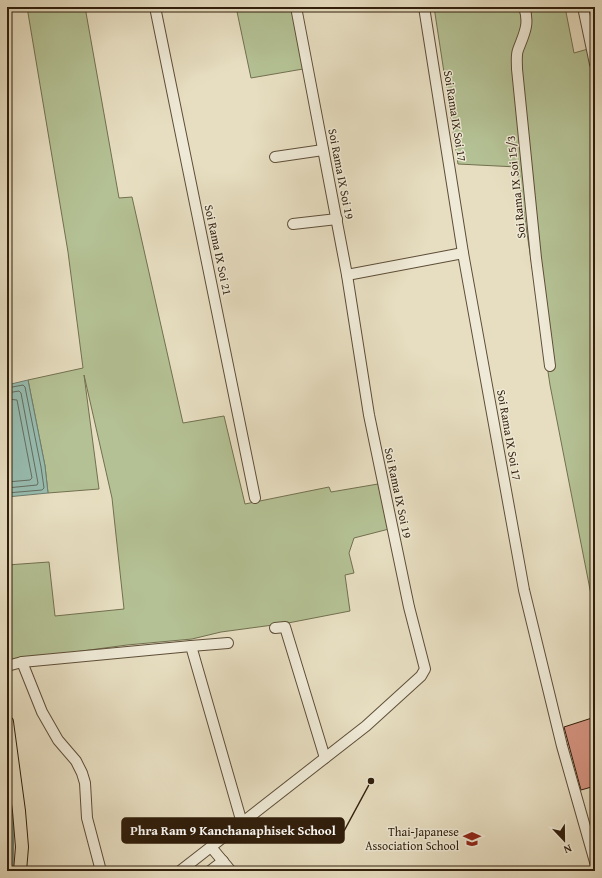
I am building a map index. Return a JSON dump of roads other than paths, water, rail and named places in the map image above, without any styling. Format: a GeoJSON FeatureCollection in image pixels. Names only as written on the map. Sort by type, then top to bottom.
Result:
{"type":"FeatureCollection","features":[{"type":"Feature","properties":{"kind":"main road"},"geometry":{"type":"LineString","coordinates":[[7,722],[19,811],[22,847],[20,871]]}},
{"type":"Feature","properties":{"kind":"street","name":"Soi Rama IX Soi 21"},"geometry":{"type":"LineString","coordinates":[[155,7],[255,498]]}},
{"type":"Feature","properties":{"kind":"street","name":"Soi Rama IX Soi 19"},"geometry":{"type":"LineString","coordinates":[[180,871],[366,726],[421,676],[425,669],[409,607],[368,415],[337,218],[296,7]]}},
{"type":"Feature","properties":{"kind":"street","name":"Soi Rama IX Soi 17"},"geometry":{"type":"LineString","coordinates":[[424,7],[463,253],[524,590],[562,746],[595,862]]}},
{"type":"Feature","properties":{"kind":"street","name":"Soi Rama IX Soi 15/3"},"geometry":{"type":"LineString","coordinates":[[524,7],[526,13],[526,31],[517,51],[517,69],[536,258],[550,366]]}},
{"type":"Feature","properties":{"kind":"street"},"geometry":{"type":"LineString","coordinates":[[583,7],[595,64]]}},
{"type":"Feature","properties":{"kind":"street"},"geometry":{"type":"LineString","coordinates":[[275,158],[323,150]]}},
{"type":"Feature","properties":{"kind":"street"},"geometry":{"type":"LineString","coordinates":[[293,224],[337,218]]}},
{"type":"Feature","properties":{"kind":"street"},"geometry":{"type":"LineString","coordinates":[[347,275],[463,253]]}},
{"type":"Feature","properties":{"kind":"street"},"geometry":{"type":"LineString","coordinates":[[275,628],[285,627],[325,758]]}},
{"type":"Feature","properties":{"kind":"street"},"geometry":{"type":"LineString","coordinates":[[7,666],[22,662],[228,643]]}},
{"type":"Feature","properties":{"kind":"street"},"geometry":{"type":"LineString","coordinates":[[191,646],[242,823]]}},
{"type":"Feature","properties":{"kind":"street"},"geometry":{"type":"LineString","coordinates":[[22,662],[42,712],[58,740],[76,762],[82,773],[85,783],[87,818],[101,871]]}},
{"type":"Feature","properties":{"kind":"street"},"geometry":{"type":"LineString","coordinates":[[211,847],[231,871]]}},
{"type":"Feature","properties":{"kind":"street"},"geometry":{"type":"LineString","coordinates":[[210,871],[223,861]]}},
{"type":"Feature","properties":{"kind":"water"},"geometry":{"type":"Polygon","coordinates":[[[28,380],[45,466],[48,493],[7,497],[7,385],[28,380]]]}},
{"type":"Feature","properties":{"kind":"water"},"geometry":{"type":"Polygon","coordinates":[[[7,811],[14,816],[13,871],[7,871],[7,811]]]}},
{"type":"Feature","properties":{"kind":"place","name":"Phra Ram 9 Kanchanaphisek School"},"geometry":{"type":"Point","coordinates":[371,781]}},
{"type":"Feature","properties":{"kind":"place","name":"Thai-Japanese Association School"},"geometry":{"type":"Point","coordinates":[472,839]}}]}
